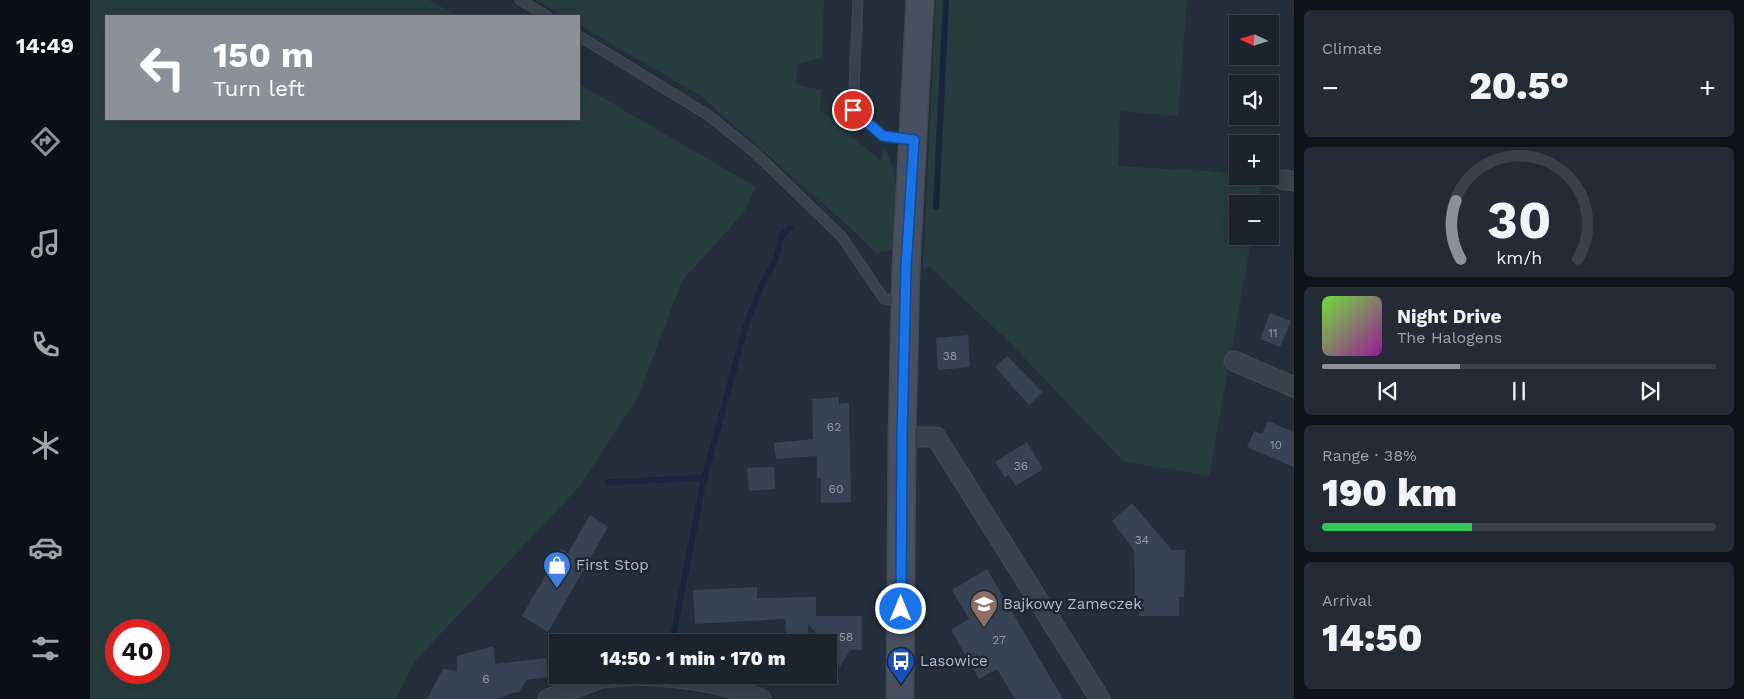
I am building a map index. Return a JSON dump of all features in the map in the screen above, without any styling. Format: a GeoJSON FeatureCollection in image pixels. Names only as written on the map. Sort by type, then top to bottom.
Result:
{"type":"FeatureCollection","features":[{"type":"Feature","properties":{"kind":"street"},"geometry":{"type":"LineString","coordinates":[[900,699],[902,437],[906,300],[920,0]]}},
{"type":"Feature","properties":{"kind":"street"},"geometry":{"type":"LineString","coordinates":[[1234,360],[1294,387]]}},
{"type":"Feature","properties":{"kind":"street"},"geometry":{"type":"LineString","coordinates":[[902,437],[936,437],[1100,699]]}},
{"type":"Feature","properties":{"kind":"street"},"geometry":{"type":"LineString","coordinates":[[548,699],[586,684]]}},
{"type":"Feature","properties":{"kind":"street"},"geometry":{"type":"LineString","coordinates":[[717,684],[743,691],[760,699]]}},
{"type":"Feature","properties":{"kind":"lane"},"geometry":{"type":"LineString","coordinates":[[520,0],[545,15]]}},
{"type":"Feature","properties":{"kind":"lane"},"geometry":{"type":"LineString","coordinates":[[858,0],[853,110],[883,136],[914,140]]}},
{"type":"Feature","properties":{"kind":"lane"},"geometry":{"type":"LineString","coordinates":[[580,37],[708,115],[754,152],[842,237],[884,299],[906,300]]}},
{"type":"Feature","properties":{"kind":"green space"},"geometry":{"type":"Polygon","coordinates":[[[90,0],[429,0],[456,15],[105,15],[105,120],[580,120],[580,85],[756,187],[744,212],[682,281],[638,397],[580,486],[415,661],[396,699],[90,699],[90,0]]]}},
{"type":"Feature","properties":{"kind":"green space"},"geometry":{"type":"Polygon","coordinates":[[[536,0],[824,0],[822,57],[797,65],[796,84],[821,90],[820,110],[881,161],[883,145],[894,170],[896,183],[896,209],[892,250],[876,253],[856,233],[701,96],[580,26],[580,15],[562,15],[536,0]]]}},
{"type":"Feature","properties":{"kind":"green space"},"geometry":{"type":"Polygon","coordinates":[[[936,0],[1187,0],[1178,116],[1120,111],[1118,166],[1229,173],[1229,185],[1261,185],[1259,195],[1229,195],[1229,245],[1250,245],[1209,476],[1123,461],[1008,341],[930,267],[923,269],[936,0]]]}},
{"type":"Feature","properties":{"kind":"building"},"geometry":{"type":"Polygon","coordinates":[[[1270,313],[1291,321],[1280,347],[1260,339],[1270,313]]]}},
{"type":"Feature","properties":{"kind":"building"},"geometry":{"type":"Polygon","coordinates":[[[968,335],[970,367],[938,370],[936,338],[968,335]]]}},
{"type":"Feature","properties":{"kind":"building"},"geometry":{"type":"Polygon","coordinates":[[[1007,356],[1042,392],[1029,405],[995,367],[1007,356]]]}},
{"type":"Feature","properties":{"kind":"building"},"geometry":{"type":"Polygon","coordinates":[[[839,397],[839,404],[849,403],[851,502],[821,503],[821,478],[817,478],[817,456],[776,459],[774,443],[813,439],[812,399],[839,397]]]}},
{"type":"Feature","properties":{"kind":"building"},"geometry":{"type":"Polygon","coordinates":[[[1268,421],[1294,432],[1294,467],[1247,447],[1254,431],[1262,434],[1268,421]]]}},
{"type":"Feature","properties":{"kind":"building"},"geometry":{"type":"Polygon","coordinates":[[[1027,442],[1043,469],[1016,486],[1009,475],[1005,477],[995,462],[1027,442]]]}},
{"type":"Feature","properties":{"kind":"building"},"geometry":{"type":"Polygon","coordinates":[[[774,467],[775,489],[749,491],[747,468],[774,467]]]}},
{"type":"Feature","properties":{"kind":"building"},"geometry":{"type":"Polygon","coordinates":[[[1132,503],[1172,550],[1185,550],[1184,597],[1179,597],[1179,616],[1139,616],[1139,598],[1135,598],[1134,550],[1112,521],[1132,503]]]}},
{"type":"Feature","properties":{"kind":"building"},"geometry":{"type":"Polygon","coordinates":[[[590,515],[608,527],[548,632],[522,616],[561,549],[568,553],[590,515]]]}},
{"type":"Feature","properties":{"kind":"building"},"geometry":{"type":"Polygon","coordinates":[[[987,569],[1063,699],[1015,699],[997,669],[979,679],[951,630],[969,619],[952,590],[987,569]]]}},
{"type":"Feature","properties":{"kind":"building"},"geometry":{"type":"Polygon","coordinates":[[[757,587],[757,598],[816,597],[816,616],[862,616],[862,650],[850,650],[840,667],[837,660],[837,634],[817,634],[808,624],[809,634],[786,634],[785,619],[695,624],[693,590],[757,587]]]}},
{"type":"Feature","properties":{"kind":"building"},"geometry":{"type":"Polygon","coordinates":[[[493,646],[495,664],[546,658],[548,677],[527,680],[519,692],[498,699],[427,699],[443,669],[457,671],[457,656],[493,646]]]}},
{"type":"Feature","properties":{"kind":"waterway"},"geometry":{"type":"LineString","coordinates":[[936,207],[946,0]]}},
{"type":"Feature","properties":{"kind":"waterway"},"geometry":{"type":"LineString","coordinates":[[674,634],[703,483],[746,325],[761,287],[775,261],[782,235],[790,228]]}},
{"type":"Feature","properties":{"kind":"waterway"},"geometry":{"type":"LineString","coordinates":[[608,482],[705,478]]}},
{"type":"Feature","properties":{"kind":"place","name":"First Stop"},"geometry":{"type":"Point","coordinates":[557,589]}},
{"type":"Feature","properties":{"kind":"place","name":"Bajkowy Zameczek"},"geometry":{"type":"Point","coordinates":[984,628]}},
{"type":"Feature","properties":{"kind":"place","name":"Lasowice"},"geometry":{"type":"Point","coordinates":[901,685]}},
{"type":"Feature","properties":{"kind":"route"},"geometry":{"type":"LineString","coordinates":[[853,110],[883,136],[914,140],[906,268],[902,437],[901,609]]}}]}
